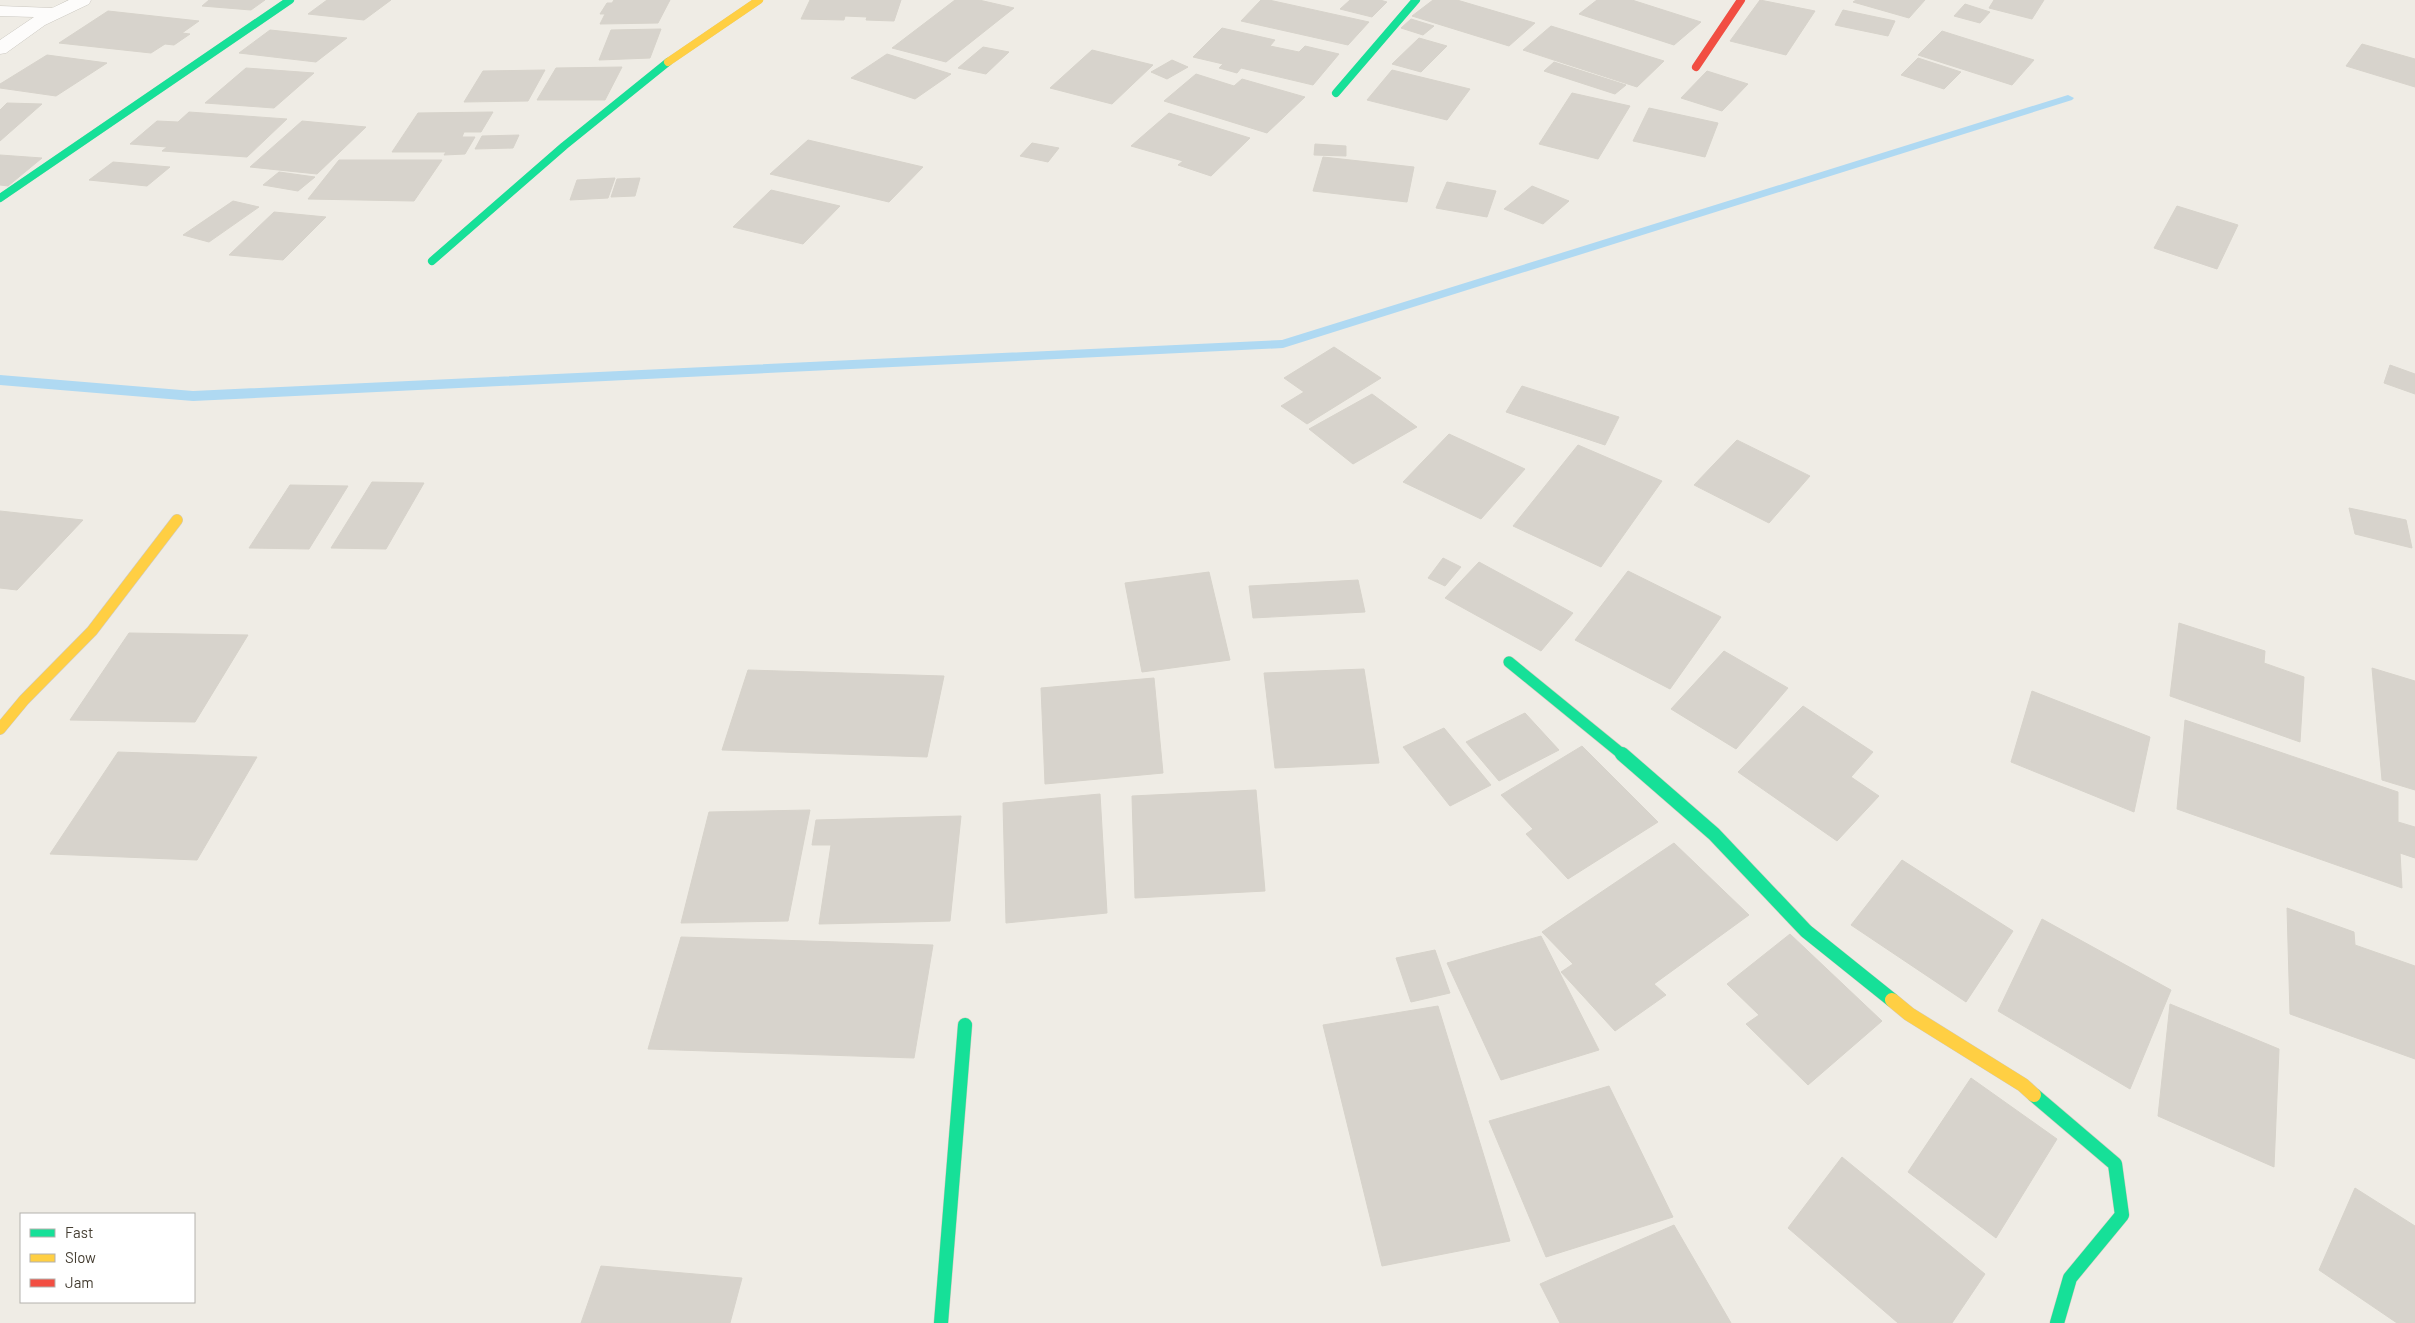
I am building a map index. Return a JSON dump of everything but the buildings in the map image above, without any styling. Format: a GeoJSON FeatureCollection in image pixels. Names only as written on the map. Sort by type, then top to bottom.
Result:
{"type":"FeatureCollection","features":[{"type":"Feature","properties":{"kind":"street"},"geometry":{"type":"LineString","coordinates":[[0,49],[11,39],[54,13],[83,0]]}},
{"type":"Feature","properties":{"kind":"street"},"geometry":{"type":"LineString","coordinates":[[0,198],[290,0]]}},
{"type":"Feature","properties":{"kind":"street"},"geometry":{"type":"LineString","coordinates":[[432,261],[564,146],[665,64],[759,0]]}},
{"type":"Feature","properties":{"kind":"street"},"geometry":{"type":"LineString","coordinates":[[1336,93],[1416,0]]}},
{"type":"Feature","properties":{"kind":"street"},"geometry":{"type":"LineString","coordinates":[[1696,66],[1741,0]]}},
{"type":"Feature","properties":{"kind":"street"},"geometry":{"type":"LineString","coordinates":[[0,11],[54,13]]}},
{"type":"Feature","properties":{"kind":"street"},"geometry":{"type":"LineString","coordinates":[[0,728],[24,700],[92,631],[177,520]]}},
{"type":"Feature","properties":{"kind":"street"},"geometry":{"type":"LineString","coordinates":[[1509,662],[1648,775],[1707,827],[1806,930],[1908,1014],[2023,1085],[2115,1164],[2122,1214],[2070,1278],[2057,1323]]}},
{"type":"Feature","properties":{"kind":"street"},"geometry":{"type":"LineString","coordinates":[[941,1323],[965,1025]]}},
{"type":"Feature","properties":{"kind":"waterway"},"geometry":{"type":"LineString","coordinates":[[0,380],[193,396],[1283,344],[2068,98]]}},
{"type":"Feature","properties":{"kind":"traffic: fast"},"geometry":{"type":"LineString","coordinates":[[0,198],[290,0]]}},
{"type":"Feature","properties":{"kind":"traffic: fast"},"geometry":{"type":"LineString","coordinates":[[1336,93],[1416,0]]}},
{"type":"Feature","properties":{"kind":"traffic: fast"},"geometry":{"type":"LineString","coordinates":[[432,261],[564,146],[668,62]]}},
{"type":"Feature","properties":{"kind":"traffic: fast"},"geometry":{"type":"LineString","coordinates":[[1509,662],[1648,775],[1714,834],[1806,931],[1892,1000]]}},
{"type":"Feature","properties":{"kind":"traffic: fast"},"geometry":{"type":"LineString","coordinates":[[941,1323],[965,1025]]}},
{"type":"Feature","properties":{"kind":"traffic: fast"},"geometry":{"type":"LineString","coordinates":[[2034,1095],[2115,1164],[2122,1215],[2070,1278],[2057,1323]]}},
{"type":"Feature","properties":{"kind":"traffic: slow"},"geometry":{"type":"LineString","coordinates":[[668,62],[759,0]]}},
{"type":"Feature","properties":{"kind":"traffic: slow"},"geometry":{"type":"LineString","coordinates":[[0,729],[24,700],[92,631],[177,520]]}},
{"type":"Feature","properties":{"kind":"traffic: slow"},"geometry":{"type":"LineString","coordinates":[[1892,1000],[1909,1014],[2023,1085],[2034,1095]]}},
{"type":"Feature","properties":{"kind":"traffic: jam"},"geometry":{"type":"LineString","coordinates":[[1696,67],[1741,0]]}}]}
